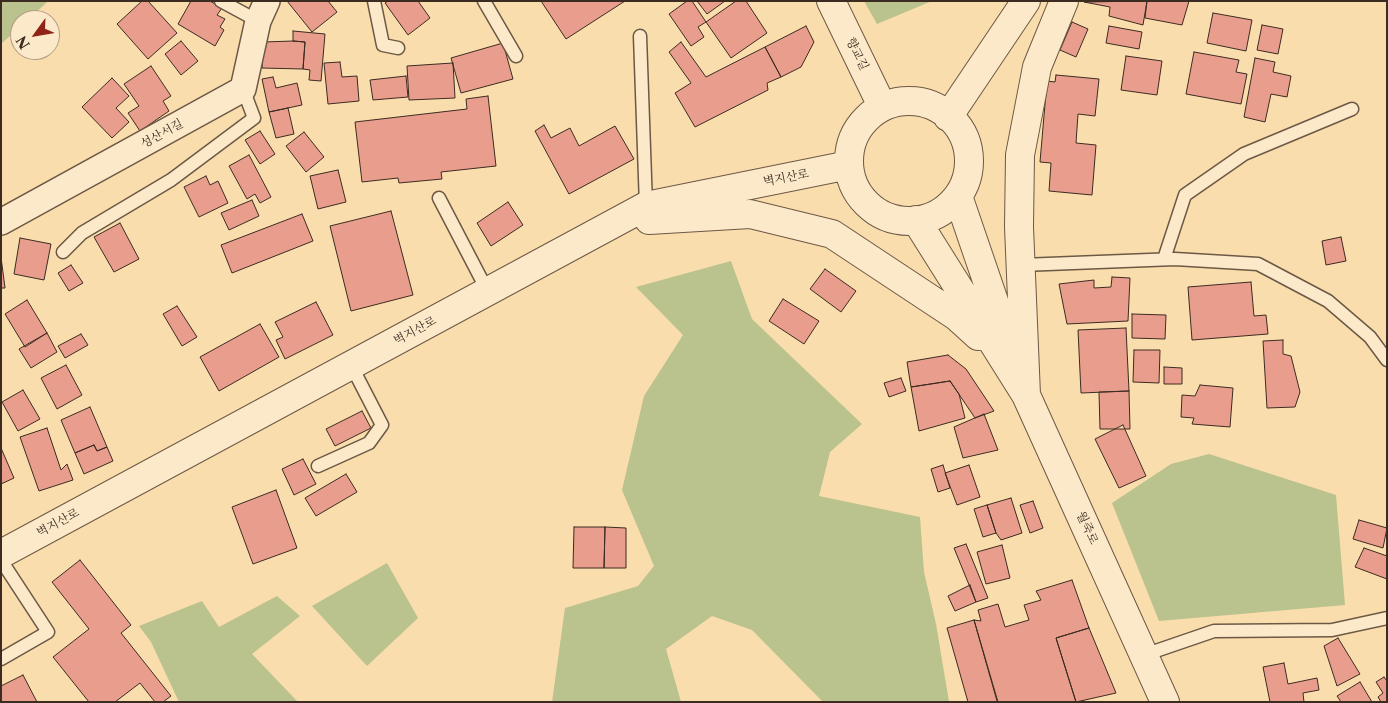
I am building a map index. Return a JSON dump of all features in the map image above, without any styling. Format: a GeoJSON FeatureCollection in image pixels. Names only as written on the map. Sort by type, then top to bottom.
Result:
{"type":"FeatureCollection","features":[{"type":"Feature","properties":{"kind":"street","name":"향교길"},"geometry":{"type":"LineString","coordinates":[[832,1],[882,106]]}},
{"type":"Feature","properties":{"kind":"street"},"geometry":{"type":"LineString","coordinates":[[948,116],[1026,1]]}},
{"type":"Feature","properties":{"kind":"street"},"geometry":{"type":"LineString","coordinates":[[1026,395],[1020,227],[1020,155],[1037,67],[1064,1]]}},
{"type":"Feature","properties":{"kind":"street"},"geometry":{"type":"LineString","coordinates":[[243,89],[263,11]]}},
{"type":"Feature","properties":{"kind":"street","name":"성산서길"},"geometry":{"type":"LineString","coordinates":[[1,222],[243,89]]}},
{"type":"Feature","properties":{"kind":"street"},"geometry":{"type":"LineString","coordinates":[[901,101],[921,101],[939,108],[948,116],[964,139],[969,158],[966,178],[958,196],[943,210],[925,219],[916,220],[905,221],[885,216],[868,205],[856,190],[849,165],[849,152],[855,133],[866,117],[882,106],[901,101]]}},
{"type":"Feature","properties":{"kind":"street","name":"벽지산로"},"geometry":{"type":"LineString","coordinates":[[1,554],[646,206],[849,165]]}},
{"type":"Feature","properties":{"kind":"street"},"geometry":{"type":"LineString","coordinates":[[958,196],[1026,395]]}},
{"type":"Feature","properties":{"kind":"street"},"geometry":{"type":"LineString","coordinates":[[618,222],[750,214],[832,234],[956,316],[1001,358]]}},
{"type":"Feature","properties":{"kind":"street"},"geometry":{"type":"LineString","coordinates":[[916,220],[1001,358]]}},
{"type":"Feature","properties":{"kind":"street","name":"월죽로"},"geometry":{"type":"LineString","coordinates":[[1001,358],[1026,395],[1165,702]]}},
{"type":"Feature","properties":{"kind":"lane"},"geometry":{"type":"LineString","coordinates":[[221,1],[263,11]]}},
{"type":"Feature","properties":{"kind":"lane"},"geometry":{"type":"LineString","coordinates":[[374,1],[383,45],[398,48]]}},
{"type":"Feature","properties":{"kind":"lane"},"geometry":{"type":"LineString","coordinates":[[484,1],[516,56]]}},
{"type":"Feature","properties":{"kind":"lane"},"geometry":{"type":"LineString","coordinates":[[640,36],[646,206]]}},
{"type":"Feature","properties":{"kind":"lane"},"geometry":{"type":"LineString","coordinates":[[63,252],[82,233],[171,180],[254,118],[243,89]]}},
{"type":"Feature","properties":{"kind":"lane"},"geometry":{"type":"LineString","coordinates":[[1164,259],[1185,195],[1244,154],[1352,109]]}},
{"type":"Feature","properties":{"kind":"lane"},"geometry":{"type":"LineString","coordinates":[[439,198],[488,292]]}},
{"type":"Feature","properties":{"kind":"lane"},"geometry":{"type":"LineString","coordinates":[[1022,265],[1164,259],[1258,264],[1328,300],[1370,337],[1387,360]]}},
{"type":"Feature","properties":{"kind":"lane"},"geometry":{"type":"LineString","coordinates":[[318,466],[369,443],[382,425],[351,365]]}},
{"type":"Feature","properties":{"kind":"lane"},"geometry":{"type":"LineString","coordinates":[[1,560],[48,632],[1,659]]}},
{"type":"Feature","properties":{"kind":"lane"},"geometry":{"type":"LineString","coordinates":[[1144,655],[1214,631],[1332,630],[1387,618]]}},
{"type":"Feature","properties":{"kind":"green space"},"geometry":{"type":"Polygon","coordinates":[[[1,1],[48,1],[39,10],[10,10],[10,36],[1,44],[1,1]]]}},
{"type":"Feature","properties":{"kind":"green space"},"geometry":{"type":"Polygon","coordinates":[[[864,1],[932,1],[877,24],[864,1]]]}},
{"type":"Feature","properties":{"kind":"green space"},"geometry":{"type":"Polygon","coordinates":[[[731,261],[752,319],[862,424],[830,452],[819,496],[920,517],[924,572],[936,624],[949,702],[823,702],[752,630],[712,616],[666,649],[681,702],[552,702],[565,608],[638,586],[654,566],[622,490],[644,396],[683,335],[636,287],[731,261]]]}},
{"type":"Feature","properties":{"kind":"green space"},"geometry":{"type":"Polygon","coordinates":[[[1209,454],[1336,495],[1345,605],[1159,621],[1112,503],[1171,464],[1209,454]]]}},
{"type":"Feature","properties":{"kind":"green space"},"geometry":{"type":"Polygon","coordinates":[[[387,563],[418,618],[367,666],[312,606],[387,563]]]}},
{"type":"Feature","properties":{"kind":"green space"},"geometry":{"type":"Polygon","coordinates":[[[277,596],[300,616],[252,654],[298,702],[179,702],[151,642],[139,626],[202,601],[219,627],[277,596]]]}},
{"type":"Feature","properties":{"kind":"building"},"geometry":{"type":"Polygon","coordinates":[[[142,1],[148,1],[177,33],[148,59],[117,24],[142,1]]]}},
{"type":"Feature","properties":{"kind":"building"},"geometry":{"type":"Polygon","coordinates":[[[191,1],[210,1],[222,8],[217,15],[225,19],[220,27],[224,30],[215,46],[178,24],[191,1]]]}},
{"type":"Feature","properties":{"kind":"building"},"geometry":{"type":"Polygon","coordinates":[[[287,1],[328,1],[337,12],[312,32],[287,1]]]}},
{"type":"Feature","properties":{"kind":"building"},"geometry":{"type":"Polygon","coordinates":[[[388,1],[418,1],[430,18],[408,35],[385,3],[388,1]]]}},
{"type":"Feature","properties":{"kind":"building"},"geometry":{"type":"Polygon","coordinates":[[[541,1],[625,1],[566,39],[541,1]]]}},
{"type":"Feature","properties":{"kind":"building"},"geometry":{"type":"Polygon","coordinates":[[[687,1],[692,1],[706,22],[698,27],[704,37],[691,46],[669,14],[687,1]]]}},
{"type":"Feature","properties":{"kind":"building"},"geometry":{"type":"Polygon","coordinates":[[[697,1],[725,1],[707,14],[697,1]]]}},
{"type":"Feature","properties":{"kind":"building"},"geometry":{"type":"Polygon","coordinates":[[[736,1],[746,1],[767,33],[731,58],[706,22],[736,1]]]}},
{"type":"Feature","properties":{"kind":"building"},"geometry":{"type":"Polygon","coordinates":[[[1147,1],[1143,25],[1109,16],[1110,7],[1084,2],[1147,1]]]}},
{"type":"Feature","properties":{"kind":"building"},"geometry":{"type":"Polygon","coordinates":[[[1147,1],[1189,1],[1182,25],[1145,18],[1147,1]]]}},
{"type":"Feature","properties":{"kind":"building"},"geometry":{"type":"Polygon","coordinates":[[[1213,13],[1252,20],[1246,51],[1207,43],[1213,13]]]}},
{"type":"Feature","properties":{"kind":"building"},"geometry":{"type":"Polygon","coordinates":[[[1072,22],[1088,29],[1076,57],[1060,50],[1072,22]]]}},
{"type":"Feature","properties":{"kind":"building"},"geometry":{"type":"Polygon","coordinates":[[[1262,25],[1283,29],[1278,54],[1257,50],[1262,25]]]}},
{"type":"Feature","properties":{"kind":"building"},"geometry":{"type":"Polygon","coordinates":[[[806,26],[814,42],[801,67],[781,77],[765,47],[806,26]]]}},
{"type":"Feature","properties":{"kind":"building"},"geometry":{"type":"Polygon","coordinates":[[[1109,26],[1142,32],[1139,49],[1106,43],[1109,26]]]}},
{"type":"Feature","properties":{"kind":"building"},"geometry":{"type":"Polygon","coordinates":[[[293,31],[325,34],[321,81],[309,80],[310,70],[303,69],[305,42],[293,41],[293,31]]]}},
{"type":"Feature","properties":{"kind":"building"},"geometry":{"type":"Polygon","coordinates":[[[181,41],[198,61],[181,75],[165,54],[181,41]]]}},
{"type":"Feature","properties":{"kind":"building"},"geometry":{"type":"Polygon","coordinates":[[[263,42],[305,42],[303,69],[262,68],[263,42]]]}},
{"type":"Feature","properties":{"kind":"building"},"geometry":{"type":"Polygon","coordinates":[[[681,42],[706,77],[765,47],[781,77],[767,83],[768,90],[695,127],[675,93],[691,83],[669,52],[681,42]]]}},
{"type":"Feature","properties":{"kind":"building"},"geometry":{"type":"Polygon","coordinates":[[[503,43],[513,79],[461,93],[451,58],[503,43]]]}},
{"type":"Feature","properties":{"kind":"building"},"geometry":{"type":"Polygon","coordinates":[[[1194,52],[1239,60],[1236,72],[1247,74],[1241,104],[1186,94],[1194,52]]]}},
{"type":"Feature","properties":{"kind":"building"},"geometry":{"type":"Polygon","coordinates":[[[1126,56],[1162,61],[1157,95],[1121,90],[1126,56]]]}},
{"type":"Feature","properties":{"kind":"building"},"geometry":{"type":"Polygon","coordinates":[[[1255,58],[1275,62],[1273,72],[1291,76],[1287,97],[1271,94],[1265,122],[1244,117],[1255,58]]]}},
{"type":"Feature","properties":{"kind":"building"},"geometry":{"type":"Polygon","coordinates":[[[340,62],[342,77],[357,76],[359,101],[328,104],[324,63],[340,62]]]}},
{"type":"Feature","properties":{"kind":"building"},"geometry":{"type":"Polygon","coordinates":[[[453,63],[455,98],[409,100],[407,66],[453,63]]]}},
{"type":"Feature","properties":{"kind":"building"},"geometry":{"type":"Polygon","coordinates":[[[151,66],[171,96],[163,101],[169,111],[140,131],[128,113],[139,106],[124,84],[151,66]]]}},
{"type":"Feature","properties":{"kind":"building"},"geometry":{"type":"Polygon","coordinates":[[[1056,75],[1099,79],[1095,116],[1078,114],[1076,143],[1096,145],[1092,195],[1049,191],[1051,163],[1040,162],[1047,81],[1055,82],[1056,75]]]}},
{"type":"Feature","properties":{"kind":"building"},"geometry":{"type":"Polygon","coordinates":[[[406,76],[408,97],[373,100],[370,80],[406,76]]]}},
{"type":"Feature","properties":{"kind":"building"},"geometry":{"type":"Polygon","coordinates":[[[273,77],[276,88],[297,83],[302,105],[269,112],[262,79],[273,77]]]}},
{"type":"Feature","properties":{"kind":"building"},"geometry":{"type":"Polygon","coordinates":[[[112,78],[129,96],[116,108],[129,122],[112,138],[82,107],[112,78]]]}},
{"type":"Feature","properties":{"kind":"building"},"geometry":{"type":"Polygon","coordinates":[[[488,96],[496,166],[441,172],[442,179],[399,183],[398,178],[362,182],[355,122],[467,109],[466,99],[488,96]]]}},
{"type":"Feature","properties":{"kind":"building"},"geometry":{"type":"Polygon","coordinates":[[[288,108],[294,134],[276,138],[269,112],[288,108]]]}},
{"type":"Feature","properties":{"kind":"building"},"geometry":{"type":"Polygon","coordinates":[[[544,125],[551,138],[570,128],[579,146],[615,126],[634,159],[569,194],[535,131],[544,125]]]}},
{"type":"Feature","properties":{"kind":"building"},"geometry":{"type":"Polygon","coordinates":[[[260,131],[275,154],[260,164],[245,140],[260,131]]]}},
{"type":"Feature","properties":{"kind":"building"},"geometry":{"type":"Polygon","coordinates":[[[304,132],[324,157],[306,172],[286,146],[304,132]]]}},
{"type":"Feature","properties":{"kind":"building"},"geometry":{"type":"Polygon","coordinates":[[[249,155],[271,197],[260,203],[255,194],[247,199],[229,166],[249,155]]]}},
{"type":"Feature","properties":{"kind":"building"},"geometry":{"type":"Polygon","coordinates":[[[338,170],[346,202],[318,209],[310,176],[338,170]]]}},
{"type":"Feature","properties":{"kind":"building"},"geometry":{"type":"Polygon","coordinates":[[[206,176],[210,185],[218,181],[228,203],[199,217],[184,187],[206,176]]]}},
{"type":"Feature","properties":{"kind":"building"},"geometry":{"type":"Polygon","coordinates":[[[252,200],[259,216],[229,230],[221,213],[252,200]]]}},
{"type":"Feature","properties":{"kind":"building"},"geometry":{"type":"Polygon","coordinates":[[[508,202],[523,225],[491,246],[477,223],[508,202]]]}},
{"type":"Feature","properties":{"kind":"building"},"geometry":{"type":"Polygon","coordinates":[[[391,211],[413,295],[351,311],[330,226],[391,211]]]}},
{"type":"Feature","properties":{"kind":"building"},"geometry":{"type":"Polygon","coordinates":[[[302,214],[313,241],[232,273],[221,245],[302,214]]]}},
{"type":"Feature","properties":{"kind":"building"},"geometry":{"type":"Polygon","coordinates":[[[120,223],[139,259],[114,272],[94,237],[120,223]]]}},
{"type":"Feature","properties":{"kind":"building"},"geometry":{"type":"Polygon","coordinates":[[[1341,237],[1346,261],[1326,265],[1322,241],[1341,237]]]}},
{"type":"Feature","properties":{"kind":"building"},"geometry":{"type":"Polygon","coordinates":[[[20,238],[51,244],[44,280],[14,274],[20,238]]]}},
{"type":"Feature","properties":{"kind":"building"},"geometry":{"type":"Polygon","coordinates":[[[1,257],[5,288],[1,288],[1,257]]]}},
{"type":"Feature","properties":{"kind":"building"},"geometry":{"type":"Polygon","coordinates":[[[71,265],[83,283],[69,291],[58,273],[71,265]]]}},
{"type":"Feature","properties":{"kind":"building"},"geometry":{"type":"Polygon","coordinates":[[[825,269],[856,291],[841,312],[810,289],[825,269]]]}},
{"type":"Feature","properties":{"kind":"building"},"geometry":{"type":"Polygon","coordinates":[[[1112,277],[1130,278],[1128,321],[1067,324],[1059,284],[1094,280],[1094,288],[1111,287],[1112,277]]]}},
{"type":"Feature","properties":{"kind":"building"},"geometry":{"type":"Polygon","coordinates":[[[1251,282],[1254,316],[1266,315],[1268,334],[1192,340],[1188,287],[1251,282]]]}},
{"type":"Feature","properties":{"kind":"building"},"geometry":{"type":"Polygon","coordinates":[[[783,299],[819,321],[804,344],[769,321],[783,299]]]}},
{"type":"Feature","properties":{"kind":"building"},"geometry":{"type":"Polygon","coordinates":[[[27,300],[47,333],[25,347],[5,314],[27,300]]]}},
{"type":"Feature","properties":{"kind":"building"},"geometry":{"type":"Polygon","coordinates":[[[316,302],[333,335],[285,359],[276,340],[283,337],[275,322],[316,302]]]}},
{"type":"Feature","properties":{"kind":"building"},"geometry":{"type":"Polygon","coordinates":[[[177,306],[197,337],[182,346],[163,314],[177,306]]]}},
{"type":"Feature","properties":{"kind":"building"},"geometry":{"type":"Polygon","coordinates":[[[1132,314],[1166,315],[1165,339],[1132,338],[1132,314]]]}},
{"type":"Feature","properties":{"kind":"building"},"geometry":{"type":"Polygon","coordinates":[[[260,324],[279,357],[219,391],[200,357],[260,324]]]}},
{"type":"Feature","properties":{"kind":"building"},"geometry":{"type":"Polygon","coordinates":[[[1126,328],[1129,391],[1081,393],[1078,330],[1126,328]]]}},
{"type":"Feature","properties":{"kind":"building"},"geometry":{"type":"Polygon","coordinates":[[[47,333],[57,352],[31,368],[19,349],[47,333]]]}},
{"type":"Feature","properties":{"kind":"building"},"geometry":{"type":"Polygon","coordinates":[[[81,334],[88,345],[65,358],[58,346],[81,334]]]}},
{"type":"Feature","properties":{"kind":"building"},"geometry":{"type":"Polygon","coordinates":[[[1283,340],[1283,354],[1291,356],[1300,392],[1295,407],[1267,408],[1263,341],[1283,340]]]}},
{"type":"Feature","properties":{"kind":"building"},"geometry":{"type":"Polygon","coordinates":[[[1134,350],[1160,350],[1159,383],[1133,382],[1134,350]]]}},
{"type":"Feature","properties":{"kind":"building"},"geometry":{"type":"Polygon","coordinates":[[[948,355],[966,369],[994,411],[975,418],[950,381],[911,387],[907,362],[948,355]]]}},
{"type":"Feature","properties":{"kind":"building"},"geometry":{"type":"Polygon","coordinates":[[[66,365],[82,395],[57,409],[41,378],[66,365]]]}},
{"type":"Feature","properties":{"kind":"building"},"geometry":{"type":"Polygon","coordinates":[[[1164,367],[1182,368],[1182,384],[1164,384],[1164,367]]]}},
{"type":"Feature","properties":{"kind":"building"},"geometry":{"type":"Polygon","coordinates":[[[901,378],[906,391],[889,397],[884,383],[901,378]]]}},
{"type":"Feature","properties":{"kind":"building"},"geometry":{"type":"Polygon","coordinates":[[[950,381],[959,394],[965,418],[919,431],[911,387],[950,381]]]}},
{"type":"Feature","properties":{"kind":"building"},"geometry":{"type":"Polygon","coordinates":[[[1200,385],[1233,388],[1230,427],[1192,424],[1194,418],[1181,417],[1182,395],[1195,396],[1200,385]]]}},
{"type":"Feature","properties":{"kind":"building"},"geometry":{"type":"Polygon","coordinates":[[[23,390],[40,419],[18,431],[2,402],[23,390]]]}},
{"type":"Feature","properties":{"kind":"building"},"geometry":{"type":"Polygon","coordinates":[[[1129,391],[1130,429],[1100,429],[1099,392],[1129,391]]]}},
{"type":"Feature","properties":{"kind":"building"},"geometry":{"type":"Polygon","coordinates":[[[90,407],[107,447],[97,451],[94,445],[75,453],[61,420],[90,407]]]}},
{"type":"Feature","properties":{"kind":"building"},"geometry":{"type":"Polygon","coordinates":[[[362,411],[371,428],[335,446],[326,429],[362,411]]]}},
{"type":"Feature","properties":{"kind":"building"},"geometry":{"type":"Polygon","coordinates":[[[984,414],[998,450],[963,458],[954,427],[984,414]]]}},
{"type":"Feature","properties":{"kind":"building"},"geometry":{"type":"Polygon","coordinates":[[[1123,425],[1146,476],[1119,488],[1095,439],[1123,425]]]}},
{"type":"Feature","properties":{"kind":"building"},"geometry":{"type":"Polygon","coordinates":[[[47,428],[61,470],[67,464],[73,480],[39,491],[20,437],[47,428]]]}},
{"type":"Feature","properties":{"kind":"building"},"geometry":{"type":"Polygon","coordinates":[[[94,445],[97,451],[107,447],[113,461],[84,474],[75,453],[94,445]]]}},
{"type":"Feature","properties":{"kind":"building"},"geometry":{"type":"Polygon","coordinates":[[[1,448],[14,478],[1,484],[1,448]]]}},
{"type":"Feature","properties":{"kind":"building"},"geometry":{"type":"Polygon","coordinates":[[[303,459],[316,484],[294,495],[282,469],[303,459]]]}},
{"type":"Feature","properties":{"kind":"building"},"geometry":{"type":"Polygon","coordinates":[[[943,465],[950,488],[938,492],[931,469],[943,465]]]}},
{"type":"Feature","properties":{"kind":"building"},"geometry":{"type":"Polygon","coordinates":[[[969,465],[980,497],[957,505],[945,473],[969,465]]]}},
{"type":"Feature","properties":{"kind":"building"},"geometry":{"type":"Polygon","coordinates":[[[346,474],[357,492],[316,516],[305,498],[346,474]]]}},
{"type":"Feature","properties":{"kind":"building"},"geometry":{"type":"Polygon","coordinates":[[[276,490],[297,548],[253,564],[232,507],[276,490]]]}},
{"type":"Feature","properties":{"kind":"building"},"geometry":{"type":"Polygon","coordinates":[[[1011,498],[1022,533],[1001,540],[996,533],[987,505],[1011,498]]]}},
{"type":"Feature","properties":{"kind":"building"},"geometry":{"type":"Polygon","coordinates":[[[1033,501],[1043,528],[1030,533],[1020,505],[1033,501]]]}},
{"type":"Feature","properties":{"kind":"building"},"geometry":{"type":"Polygon","coordinates":[[[987,505],[996,533],[983,537],[974,509],[987,505]]]}},
{"type":"Feature","properties":{"kind":"building"},"geometry":{"type":"Polygon","coordinates":[[[1359,520],[1387,528],[1383,548],[1353,539],[1359,520]]]}},
{"type":"Feature","properties":{"kind":"building"},"geometry":{"type":"Polygon","coordinates":[[[574,527],[605,527],[604,568],[573,568],[574,527]]]}},
{"type":"Feature","properties":{"kind":"building"},"geometry":{"type":"Polygon","coordinates":[[[605,527],[626,528],[626,568],[604,568],[605,527]]]}},
{"type":"Feature","properties":{"kind":"building"},"geometry":{"type":"Polygon","coordinates":[[[966,544],[988,598],[976,602],[954,548],[966,544]]]}},
{"type":"Feature","properties":{"kind":"building"},"geometry":{"type":"Polygon","coordinates":[[[1002,545],[1010,578],[986,584],[977,552],[1002,545]]]}},
{"type":"Feature","properties":{"kind":"building"},"geometry":{"type":"Polygon","coordinates":[[[1364,548],[1387,556],[1387,579],[1355,567],[1364,548]]]}},
{"type":"Feature","properties":{"kind":"building"},"geometry":{"type":"Polygon","coordinates":[[[80,560],[131,625],[121,633],[171,696],[163,702],[155,702],[140,683],[115,702],[89,702],[53,657],[89,629],[52,582],[80,560]]]}},
{"type":"Feature","properties":{"kind":"building"},"geometry":{"type":"Polygon","coordinates":[[[1072,580],[1089,628],[1056,638],[1076,702],[998,702],[974,620],[981,621],[978,610],[998,604],[1005,627],[1029,620],[1024,605],[1041,600],[1036,591],[1072,580]]]}},
{"type":"Feature","properties":{"kind":"building"},"geometry":{"type":"Polygon","coordinates":[[[970,585],[976,602],[955,611],[948,596],[970,585]]]}},
{"type":"Feature","properties":{"kind":"building"},"geometry":{"type":"Polygon","coordinates":[[[974,620],[998,702],[968,702],[947,628],[974,620]]]}},
{"type":"Feature","properties":{"kind":"building"},"geometry":{"type":"Polygon","coordinates":[[[1089,628],[1116,693],[1076,702],[1056,638],[1089,628]]]}},
{"type":"Feature","properties":{"kind":"building"},"geometry":{"type":"Polygon","coordinates":[[[1338,638],[1360,674],[1337,686],[1324,646],[1338,638]]]}},
{"type":"Feature","properties":{"kind":"building"},"geometry":{"type":"Polygon","coordinates":[[[1284,663],[1288,684],[1317,678],[1319,690],[1303,693],[1304,702],[1270,702],[1263,667],[1284,663]]]}},
{"type":"Feature","properties":{"kind":"building"},"geometry":{"type":"Polygon","coordinates":[[[23,675],[37,702],[1,702],[1,686],[23,675]]]}},
{"type":"Feature","properties":{"kind":"building"},"geometry":{"type":"Polygon","coordinates":[[[1384,677],[1387,681],[1387,702],[1381,702],[1378,697],[1383,693],[1376,682],[1384,677]]]}},
{"type":"Feature","properties":{"kind":"building"},"geometry":{"type":"Polygon","coordinates":[[[1360,682],[1372,702],[1341,702],[1337,696],[1360,682]]]}}]}
